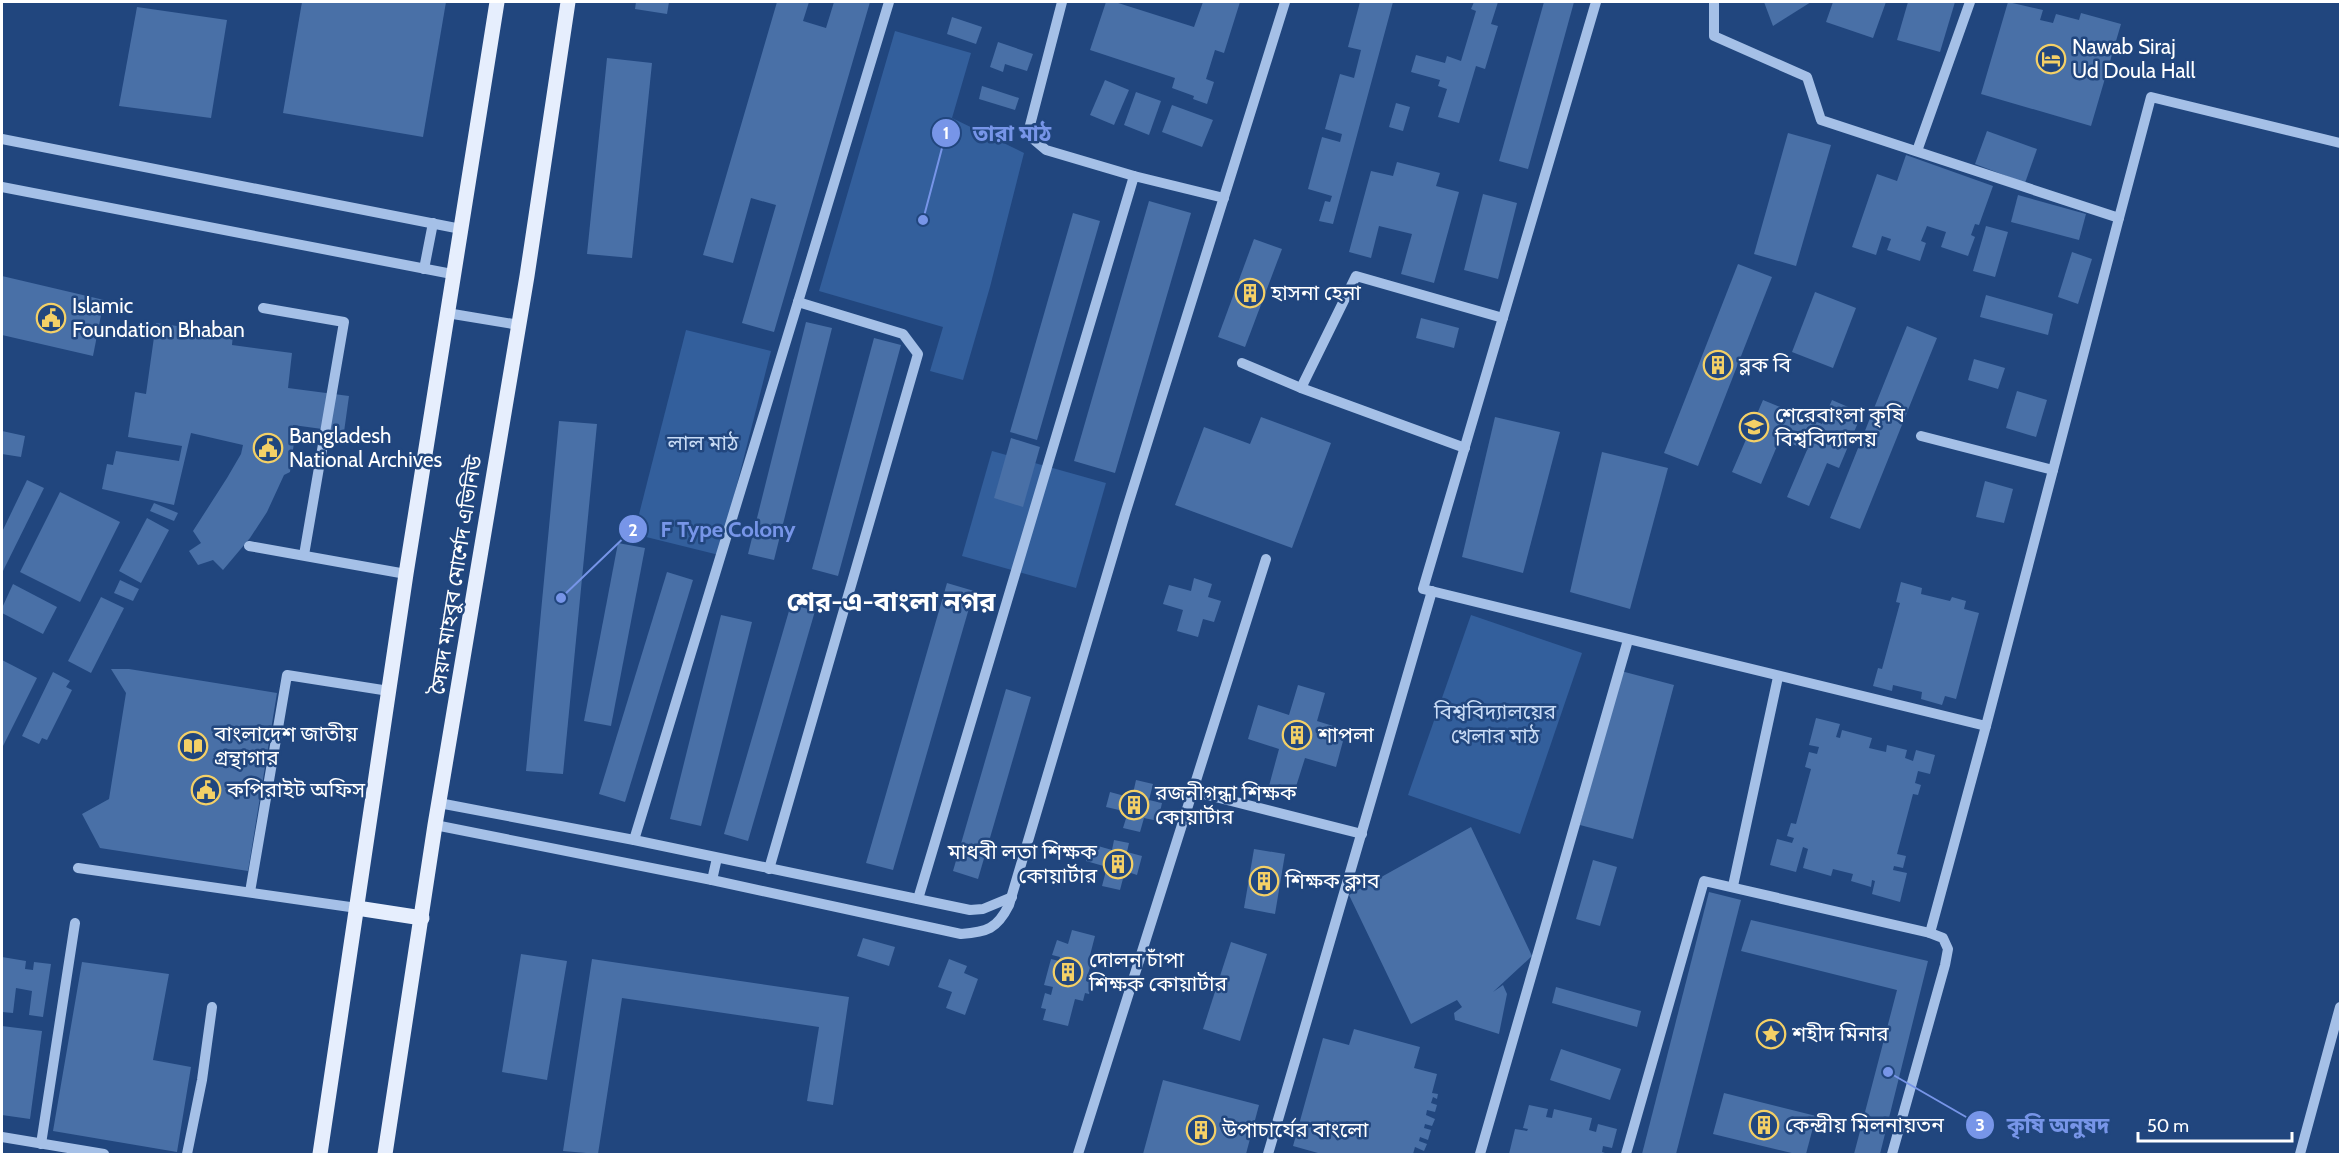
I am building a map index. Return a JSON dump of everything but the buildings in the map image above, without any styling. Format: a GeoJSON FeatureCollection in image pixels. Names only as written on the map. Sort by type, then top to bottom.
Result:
{"type":"FeatureCollection","features":[{"type":"Feature","properties":{"kind":"main road"},"geometry":{"type":"LineString","coordinates":[[320,1155],[452,274],[497,2]]}},
{"type":"Feature","properties":{"kind":"main road","name":"সৈয়দ মাহবুব মোর্শেদ এভিনিউ"},"geometry":{"type":"LineString","coordinates":[[385,1155],[435,825],[519,325],[568,2]]}},
{"type":"Feature","properties":{"kind":"main road"},"geometry":{"type":"LineString","coordinates":[[357,908],[422,918]]}},
{"type":"Feature","properties":{"kind":"street"},"geometry":{"type":"LineString","coordinates":[[634,840],[890,2]]}},
{"type":"Feature","properties":{"kind":"street"},"geometry":{"type":"LineString","coordinates":[[1062,2],[1029,129],[1033,139],[1046,150],[1134,176],[1224,198]]}},
{"type":"Feature","properties":{"kind":"street"},"geometry":{"type":"LineString","coordinates":[[435,825],[712,880],[961,934],[986,931],[1001,920],[1011,897],[1125,514],[1285,2]]}},
{"type":"Feature","properties":{"kind":"street"},"geometry":{"type":"LineString","coordinates":[[1596,2],[1423,589],[1986,726]]}},
{"type":"Feature","properties":{"kind":"street"},"geometry":{"type":"LineString","coordinates":[[1714,2],[1714,36],[1807,77],[1821,120],[2119,218]]}},
{"type":"Feature","properties":{"kind":"street"},"geometry":{"type":"LineString","coordinates":[[1917,151],[1970,2]]}},
{"type":"Feature","properties":{"kind":"street"},"geometry":{"type":"LineString","coordinates":[[1930,933],[2151,97],[2340,143]]}},
{"type":"Feature","properties":{"kind":"street"},"geometry":{"type":"LineString","coordinates":[[2,139],[461,228]]}},
{"type":"Feature","properties":{"kind":"street"},"geometry":{"type":"LineString","coordinates":[[918,899],[1134,176]]}},
{"type":"Feature","properties":{"kind":"street"},"geometry":{"type":"LineString","coordinates":[[2,187],[452,274]]}},
{"type":"Feature","properties":{"kind":"street"},"geometry":{"type":"LineString","coordinates":[[424,269],[433,223]]}},
{"type":"Feature","properties":{"kind":"street"},"geometry":{"type":"LineString","coordinates":[[1301,388],[1356,276],[1503,318]]}},
{"type":"Feature","properties":{"kind":"street"},"geometry":{"type":"LineString","coordinates":[[769,869],[918,354],[903,334],[798,302]]}},
{"type":"Feature","properties":{"kind":"street"},"geometry":{"type":"LineString","coordinates":[[263,308],[344,322],[304,555]]}},
{"type":"Feature","properties":{"kind":"street"},"geometry":{"type":"LineString","coordinates":[[447,313],[519,325]]}},
{"type":"Feature","properties":{"kind":"street"},"geometry":{"type":"LineString","coordinates":[[1242,363],[1301,388],[1465,448]]}},
{"type":"Feature","properties":{"kind":"street"},"geometry":{"type":"LineString","coordinates":[[1921,436],[2053,470]]}},
{"type":"Feature","properties":{"kind":"street"},"geometry":{"type":"LineString","coordinates":[[249,546],[406,574]]}},
{"type":"Feature","properties":{"kind":"street"},"geometry":{"type":"LineString","coordinates":[[1078,1155],[1266,559]]}},
{"type":"Feature","properties":{"kind":"street"},"geometry":{"type":"LineString","coordinates":[[1268,1155],[1432,591]]}},
{"type":"Feature","properties":{"kind":"street"},"geometry":{"type":"LineString","coordinates":[[1480,1155],[1628,640]]}},
{"type":"Feature","properties":{"kind":"street"},"geometry":{"type":"LineString","coordinates":[[250,892],[287,675],[389,691]]}},
{"type":"Feature","properties":{"kind":"street"},"geometry":{"type":"LineString","coordinates":[[1733,886],[1778,677]]}},
{"type":"Feature","properties":{"kind":"street"},"geometry":{"type":"LineString","coordinates":[[1192,791],[1362,834]]}},
{"type":"Feature","properties":{"kind":"street"},"geometry":{"type":"LineString","coordinates":[[439,804],[634,840],[970,910],[984,909],[1011,897]]}},
{"type":"Feature","properties":{"kind":"street"},"geometry":{"type":"LineString","coordinates":[[712,880],[717,858]]}},
{"type":"Feature","properties":{"kind":"street"},"geometry":{"type":"LineString","coordinates":[[78,868],[357,908]]}},
{"type":"Feature","properties":{"kind":"street"},"geometry":{"type":"LineString","coordinates":[[1626,1155],[1704,881],[1733,886],[1943,938],[1948,949],[1892,1155]]}},
{"type":"Feature","properties":{"kind":"street"},"geometry":{"type":"LineString","coordinates":[[41,1144],[75,923]]}},
{"type":"Feature","properties":{"kind":"street"},"geometry":{"type":"LineString","coordinates":[[187,1155],[202,1080],[212,1007]]}},
{"type":"Feature","properties":{"kind":"street"},"geometry":{"type":"LineString","coordinates":[[2300,1155],[2340,1007]]}},
{"type":"Feature","properties":{"kind":"street"},"geometry":{"type":"LineString","coordinates":[[2,1137],[104,1155]]}},
{"type":"Feature","properties":{"kind":"green space"},"geometry":{"type":"Polygon","coordinates":[[[895,31],[971,53],[952,118],[1024,153],[990,287],[963,380],[930,371],[943,327],[819,291],[895,31]]]}},
{"type":"Feature","properties":{"kind":"green space","name":"লাল মাঠ"},"geometry":{"type":"Polygon","coordinates":[[[686,330],[771,351],[719,555],[634,534],[686,330]]]}},
{"type":"Feature","properties":{"kind":"green space"},"geometry":{"type":"Polygon","coordinates":[[[992,451],[1106,483],[1076,588],[962,556],[992,451]]]}},
{"type":"Feature","properties":{"kind":"green space","name":"বিশ্ববিদ্যালয়ের খেলার মাঠ"},"geometry":{"type":"Polygon","coordinates":[[[1471,615],[1582,653],[1520,834],[1408,795],[1471,615]]]}},
{"type":"Feature","properties":{"kind":"place","name":"Nawab Siraj Ud Doula Hall"},"geometry":{"type":"Point","coordinates":[2051,59]}},
{"type":"Feature","properties":{"kind":"place","name":"তারা মাঠ"},"geometry":{"type":"Point","coordinates":[923,220]}},
{"type":"Feature","properties":{"kind":"place","name":"হাসনা হেনা"},"geometry":{"type":"Point","coordinates":[1250,293]}},
{"type":"Feature","properties":{"kind":"place","name":"Islamic Foundation Bhaban"},"geometry":{"type":"Point","coordinates":[51,318]}},
{"type":"Feature","properties":{"kind":"place","name":"ব্লক বি"},"geometry":{"type":"Point","coordinates":[1718,365]}},
{"type":"Feature","properties":{"kind":"place","name":"শেরেবাংলা কৃষি বিশ্ববিদ্যালয়"},"geometry":{"type":"Point","coordinates":[1754,427]}},
{"type":"Feature","properties":{"kind":"place","name":"Bangladesh National Archives"},"geometry":{"type":"Point","coordinates":[268,448]}},
{"type":"Feature","properties":{"kind":"place","name":"F Type Colony"},"geometry":{"type":"Point","coordinates":[561,598]}},
{"type":"Feature","properties":{"kind":"place","name":"শাপলা"},"geometry":{"type":"Point","coordinates":[1297,735]}},
{"type":"Feature","properties":{"kind":"place","name":"বাংলাদেশ জাতীয় গ্রন্থাগার"},"geometry":{"type":"Point","coordinates":[193,746]}},
{"type":"Feature","properties":{"kind":"place","name":"কপিরাইট অফিস"},"geometry":{"type":"Point","coordinates":[206,790]}},
{"type":"Feature","properties":{"kind":"place","name":"রজনীগন্ধা শিক্ষক কোয়ার্টার"},"geometry":{"type":"Point","coordinates":[1134,805]}},
{"type":"Feature","properties":{"kind":"place","name":"মাধবী লতা শিক্ষক কোয়ার্টার"},"geometry":{"type":"Point","coordinates":[1118,864]}},
{"type":"Feature","properties":{"kind":"place","name":"শিক্ষক ক্লাব"},"geometry":{"type":"Point","coordinates":[1264,881]}},
{"type":"Feature","properties":{"kind":"place","name":"দোলন চাঁপা শিক্ষক কোয়ার্টার"},"geometry":{"type":"Point","coordinates":[1068,972]}},
{"type":"Feature","properties":{"kind":"place","name":"শহীদ মিনার"},"geometry":{"type":"Point","coordinates":[1771,1034]}},
{"type":"Feature","properties":{"kind":"place","name":"কৃষি অনুষদ"},"geometry":{"type":"Point","coordinates":[1888,1072]}},
{"type":"Feature","properties":{"kind":"place","name":"কেন্দ্রীয় মিলনায়তন"},"geometry":{"type":"Point","coordinates":[1764,1125]}},
{"type":"Feature","properties":{"kind":"place","name":"উপাচার্যের বাংলো"},"geometry":{"type":"Point","coordinates":[1201,1130]}},
{"type":"Feature","properties":{"kind":"district","name":"শের-এ-বাংলা নগর"},"geometry":{"type":"Point","coordinates":[891,602]}}]}
